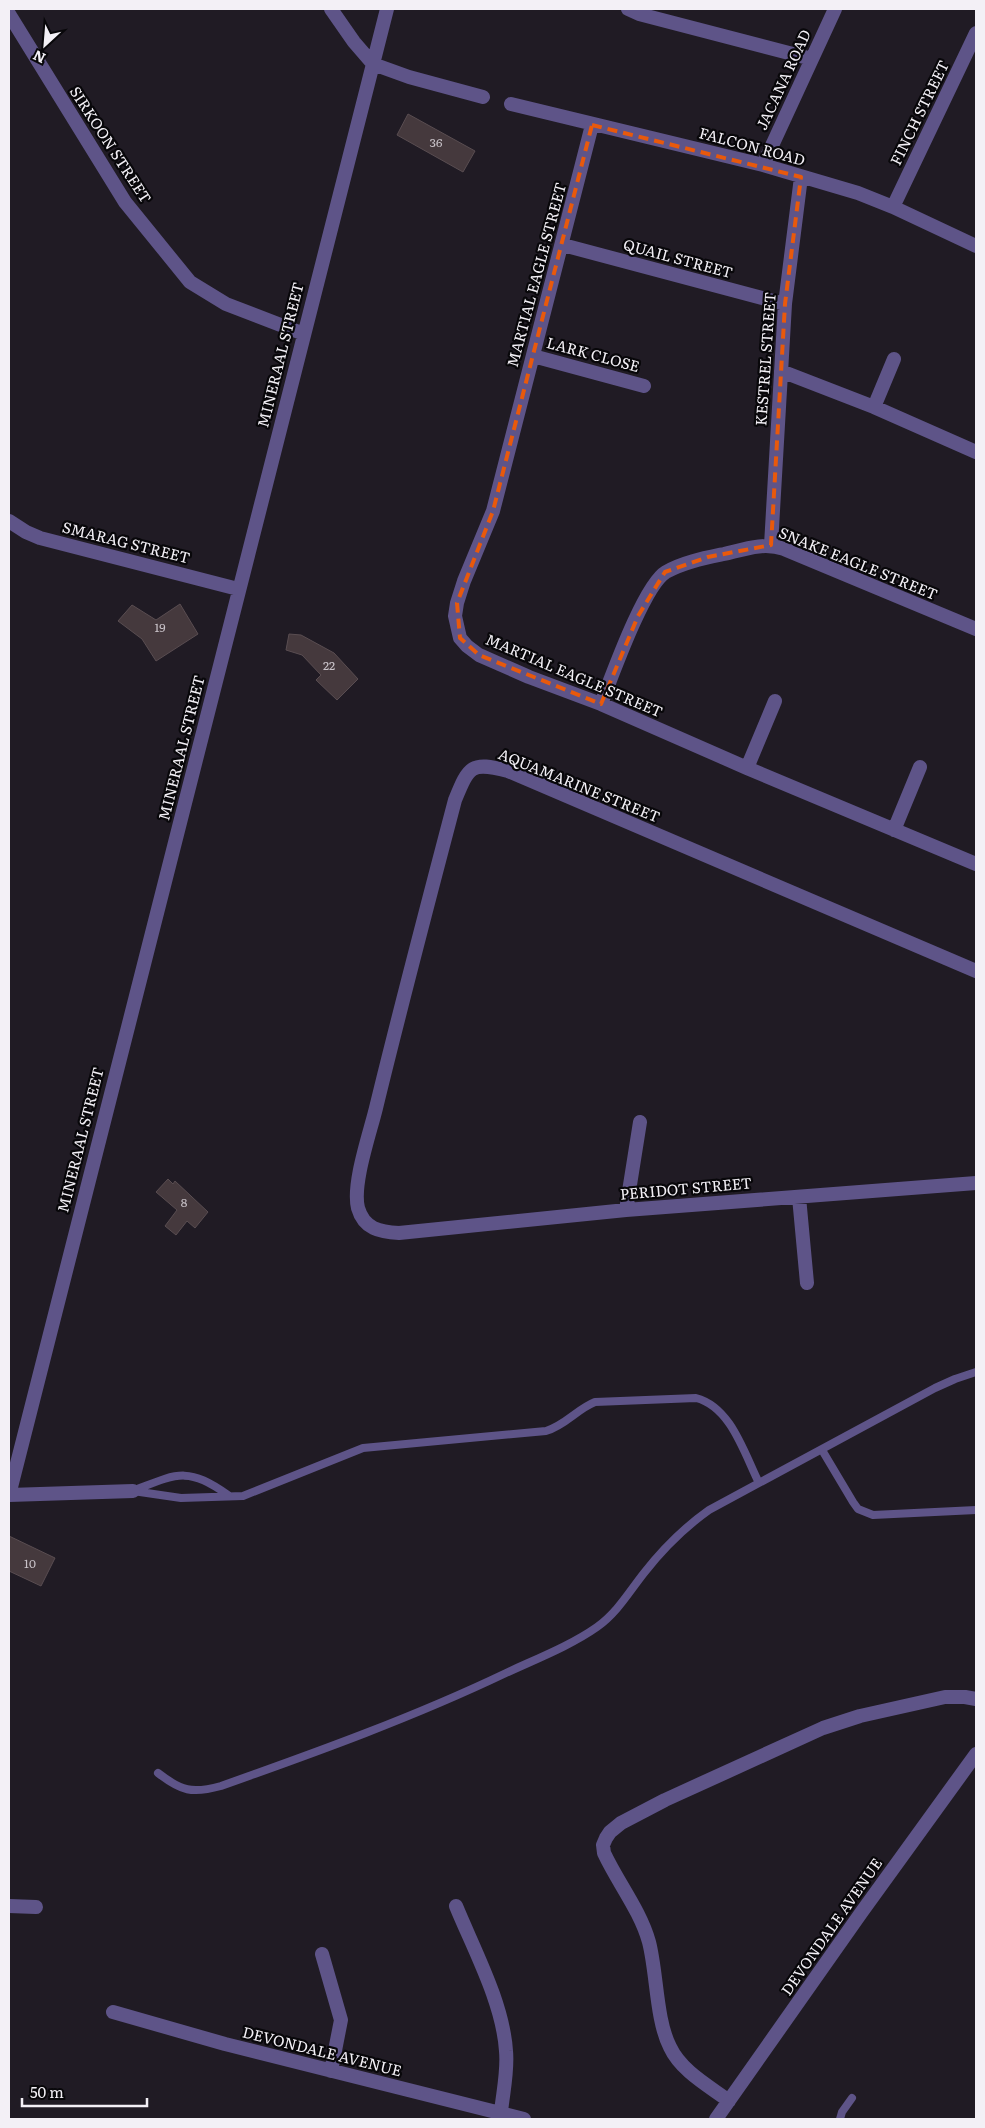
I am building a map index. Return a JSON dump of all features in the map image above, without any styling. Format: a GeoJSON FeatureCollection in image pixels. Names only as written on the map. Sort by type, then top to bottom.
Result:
{"type":"FeatureCollection","features":[{"type":"Feature","properties":{"kind":"street"},"geometry":{"type":"LineString","coordinates":[[331,9],[373,64],[409,77],[483,96]]}},
{"type":"Feature","properties":{"kind":"street","name":"MINERAAL STREET"},"geometry":{"type":"LineString","coordinates":[[9,1495],[387,9]]}},
{"type":"Feature","properties":{"kind":"street"},"geometry":{"type":"LineString","coordinates":[[628,9],[639,14],[812,59]]}},
{"type":"Feature","properties":{"kind":"street","name":"JACANA ROAD"},"geometry":{"type":"LineString","coordinates":[[763,165],[835,9]]}},
{"type":"Feature","properties":{"kind":"street","name":"SIRKOON STREET"},"geometry":{"type":"LineString","coordinates":[[9,14],[112,182],[169,258],[190,282],[226,304],[304,334]]}},
{"type":"Feature","properties":{"kind":"street","name":"FINCH STREET"},"geometry":{"type":"LineString","coordinates":[[893,207],[976,33]]}},
{"type":"Feature","properties":{"kind":"street","name":"FALCON ROAD"},"geometry":{"type":"LineString","coordinates":[[511,104],[763,165],[858,193],[893,207],[976,246]]}},
{"type":"Feature","properties":{"kind":"street","name":"MARTIAL EAGLE STREET"},"geometry":{"type":"LineString","coordinates":[[592,125],[563,245],[493,511],[457,603],[455,616],[460,638],[479,655],[601,704],[747,768],[976,864]]}},
{"type":"Feature","properties":{"kind":"street","name":"KESTREL STREET"},"geometry":{"type":"LineString","coordinates":[[771,544],[785,304],[801,177]]}},
{"type":"Feature","properties":{"kind":"street","name":"QUAIL STREET"},"geometry":{"type":"LineString","coordinates":[[563,245],[785,304]]}},
{"type":"Feature","properties":{"kind":"street","name":"LARK CLOSE"},"geometry":{"type":"LineString","coordinates":[[533,356],[644,386]]}},
{"type":"Feature","properties":{"kind":"street"},"geometry":{"type":"LineString","coordinates":[[874,407],[894,358]]}},
{"type":"Feature","properties":{"kind":"street"},"geometry":{"type":"LineString","coordinates":[[781,370],[874,407],[976,452]]}},
{"type":"Feature","properties":{"kind":"street","name":"SMARAG STREET"},"geometry":{"type":"LineString","coordinates":[[9,520],[26,532],[40,538],[238,589]]}},
{"type":"Feature","properties":{"kind":"street","name":"SNAKE EAGLE STREET"},"geometry":{"type":"LineString","coordinates":[[601,704],[638,616],[655,583],[665,572],[708,558],[771,544],[976,629]]}},
{"type":"Feature","properties":{"kind":"street"},"geometry":{"type":"LineString","coordinates":[[747,768],[775,701]]}},
{"type":"Feature","properties":{"kind":"street","name":"AQUAMARINE STREET"},"geometry":{"type":"LineString","coordinates":[[399,1233],[377,1231],[363,1220],[356,1199],[358,1182],[455,800],[464,778],[471,770],[478,766],[508,771],[976,971]]}},
{"type":"Feature","properties":{"kind":"street"},"geometry":{"type":"LineString","coordinates":[[894,830],[920,767]]}},
{"type":"Feature","properties":{"kind":"street"},"geometry":{"type":"LineString","coordinates":[[626,1210],[640,1122]]}},
{"type":"Feature","properties":{"kind":"street","name":"PERIDOT STREET"},"geometry":{"type":"LineString","coordinates":[[399,1233],[626,1210],[976,1183]]}},
{"type":"Feature","properties":{"kind":"street"},"geometry":{"type":"LineString","coordinates":[[799,1197],[807,1284]]}},
{"type":"Feature","properties":{"kind":"street"},"geometry":{"type":"LineString","coordinates":[[9,1495],[133,1490]]}},
{"type":"Feature","properties":{"kind":"street"},"geometry":{"type":"LineString","coordinates":[[729,2101],[692,2073],[670,2048],[664,2030],[648,1942],[635,1911],[604,1853],[603,1845],[606,1838],[621,1823],[665,1800],[836,1722],[945,1698],[965,1696],[976,1699]]}},
{"type":"Feature","properties":{"kind":"street","name":"DEVONDALE AVENUE"},"geometry":{"type":"LineString","coordinates":[[716,2119],[976,1754]]}},
{"type":"Feature","properties":{"kind":"street"},"geometry":{"type":"LineString","coordinates":[[9,1906],[36,1907]]}},
{"type":"Feature","properties":{"kind":"street"},"geometry":{"type":"LineString","coordinates":[[456,1906],[496,2003],[502,2029],[507,2065],[501,2112]]}},
{"type":"Feature","properties":{"kind":"street"},"geometry":{"type":"LineString","coordinates":[[322,1954],[341,2020],[330,2072]]}},
{"type":"Feature","properties":{"kind":"street","name":"DEVONDALE AVENUE"},"geometry":{"type":"LineString","coordinates":[[113,2012],[330,2072],[524,2119]]}},
{"type":"Feature","properties":{"kind":"lane"},"geometry":{"type":"LineString","coordinates":[[158,1774],[174,1785],[188,1790],[205,1791],[221,1786],[364,1734],[480,1686],[562,1647],[592,1630],[610,1616],[645,1571],[693,1521],[759,1482],[935,1388],[976,1372]]}},
{"type":"Feature","properties":{"kind":"lane"},"geometry":{"type":"LineString","coordinates":[[133,1490],[181,1498],[243,1496],[363,1448],[546,1431],[557,1428],[585,1406],[596,1402],[696,1398],[707,1401],[725,1416],[759,1482]]}},
{"type":"Feature","properties":{"kind":"lane"},"geometry":{"type":"LineString","coordinates":[[822,1450],[853,1502],[864,1512],[873,1514],[976,1510]]}},
{"type":"Feature","properties":{"kind":"lane"},"geometry":{"type":"LineString","coordinates":[[133,1490],[165,1478],[188,1474],[210,1482],[228,1495]]}},
{"type":"Feature","properties":{"kind":"lane"},"geometry":{"type":"LineString","coordinates":[[840,2119],[842,2112],[852,2098]]}},
{"type":"Feature","properties":{"kind":"highlighted area"},"geometry":{"type":"Polygon","coordinates":[[[592,125],[801,177],[785,304],[771,545],[708,557],[665,572],[638,616],[601,704],[479,655],[460,638],[457,603],[493,511],[592,125]]]}},
{"type":"Feature","properties":{"kind":"building"},"geometry":{"type":"Polygon","coordinates":[[[408,114],[475,151],[463,172],[397,135],[408,114]]]}},
{"type":"Feature","properties":{"kind":"building"},"geometry":{"type":"Polygon","coordinates":[[[180,604],[198,634],[156,661],[142,639],[118,621],[132,605],[156,620],[180,604]]]}},
{"type":"Feature","properties":{"kind":"building"},"geometry":{"type":"Polygon","coordinates":[[[289,634],[301,635],[334,653],[358,679],[337,700],[316,680],[321,675],[302,655],[286,650],[289,634]]]}},
{"type":"Feature","properties":{"kind":"building"},"geometry":{"type":"Polygon","coordinates":[[[168,1179],[173,1184],[175,1181],[208,1212],[195,1228],[187,1221],[176,1235],[165,1226],[177,1210],[156,1192],[168,1179]]]}},
{"type":"Feature","properties":{"kind":"building"},"geometry":{"type":"Polygon","coordinates":[[[9,1536],[55,1558],[41,1586],[9,1571],[9,1536]]]}}]}
